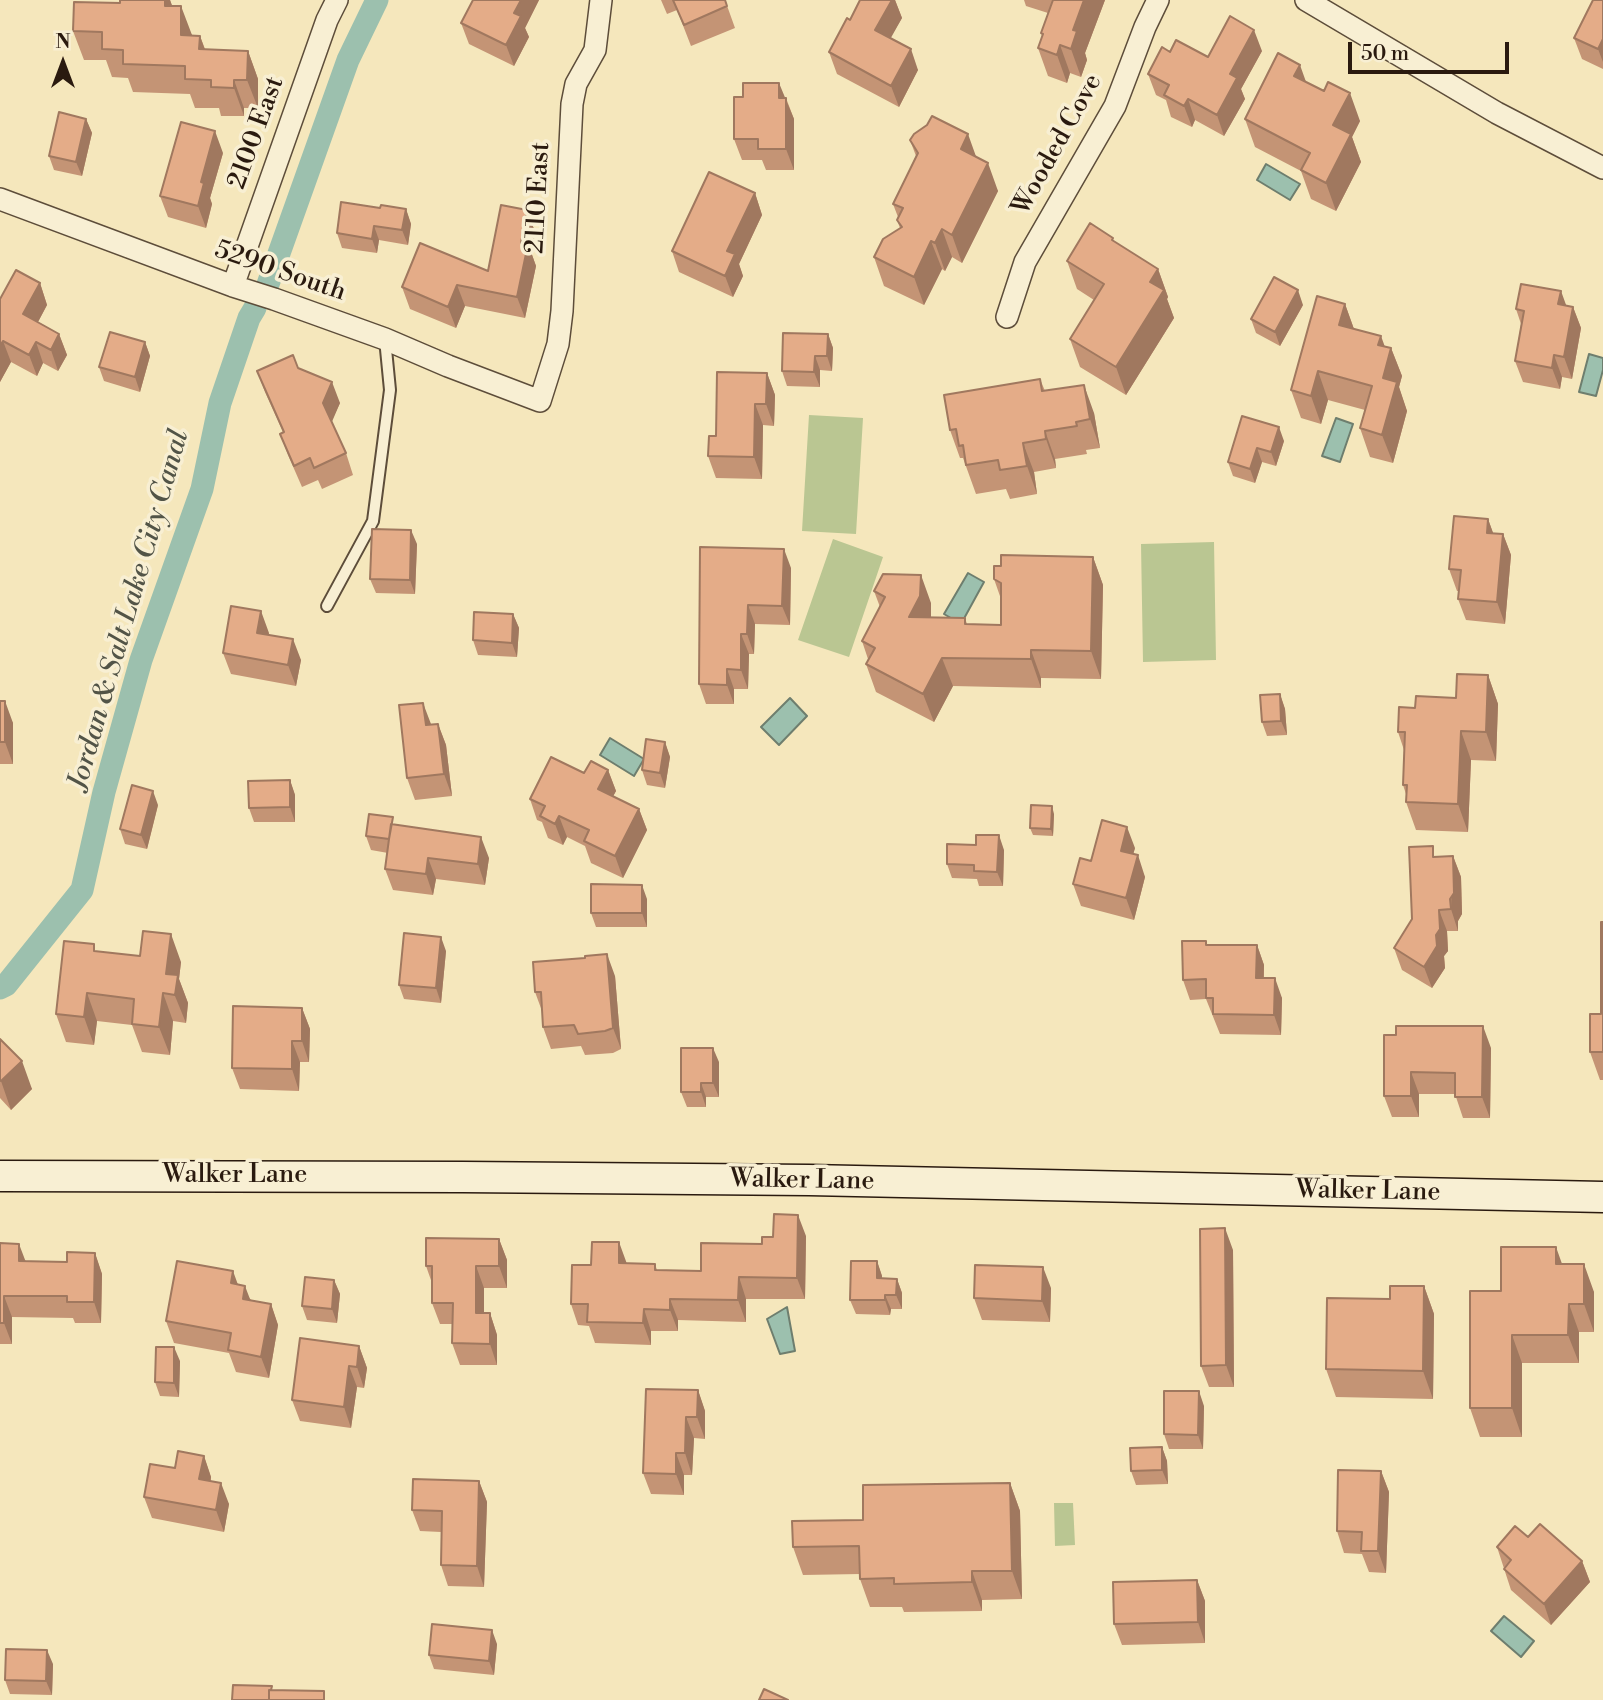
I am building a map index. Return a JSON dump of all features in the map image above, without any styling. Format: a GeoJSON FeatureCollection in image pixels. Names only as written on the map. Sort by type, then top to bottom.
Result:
{"type":"FeatureCollection","features":[{"type":"Feature","properties":{"kind":"street","name":"2100 East"},"geometry":{"type":"LineString","coordinates":[[233,286],[327,20],[337,0]]}},
{"type":"Feature","properties":{"kind":"street","name":"2110 East"},"geometry":{"type":"LineString","coordinates":[[540,401],[558,344],[562,311],[572,104],[576,84],[595,50],[601,0]]}},
{"type":"Feature","properties":{"kind":"street","name":"Wooded Cove"},"geometry":{"type":"LineString","coordinates":[[1007,317],[1025,262],[1120,96],[1145,27],[1158,0]]}},
{"type":"Feature","properties":{"kind":"street"},"geometry":{"type":"LineString","coordinates":[[1306,0],[1497,113],[1603,168]]}},
{"type":"Feature","properties":{"kind":"street","name":"5290 South"},"geometry":{"type":"LineString","coordinates":[[0,199],[233,286],[385,339],[540,401]]}},
{"type":"Feature","properties":{"kind":"street","name":"Walker Lane"},"geometry":{"type":"LineString","coordinates":[[0,1176],[809,1180],[1603,1197]]}},
{"type":"Feature","properties":{"kind":"lane"},"geometry":{"type":"LineString","coordinates":[[327,606],[373,522],[390,390],[385,339]]}},
{"type":"Feature","properties":{"kind":"green space"},"geometry":{"type":"Polygon","coordinates":[[[809,415],[863,418],[856,534],[802,531],[809,415]]]}},
{"type":"Feature","properties":{"kind":"green space"},"geometry":{"type":"Polygon","coordinates":[[[833,539],[883,557],[849,657],[798,640],[833,539]]]}},
{"type":"Feature","properties":{"kind":"green space"},"geometry":{"type":"Polygon","coordinates":[[[1214,542],[1216,660],[1143,662],[1141,544],[1214,542]]]}},
{"type":"Feature","properties":{"kind":"green space"},"geometry":{"type":"Polygon","coordinates":[[[1054,1503],[1073,1503],[1075,1545],[1055,1546],[1054,1503]]]}},
{"type":"Feature","properties":{"kind":"shaded area"},"geometry":{"type":"Polygon","coordinates":[[[1266,164],[1300,184],[1290,200],[1257,180],[1266,164]]]}},
{"type":"Feature","properties":{"kind":"shaded area"},"geometry":{"type":"Polygon","coordinates":[[[1589,354],[1603,358],[1603,370],[1596,396],[1579,392],[1589,354]]]}},
{"type":"Feature","properties":{"kind":"shaded area"},"geometry":{"type":"Polygon","coordinates":[[[1336,418],[1353,424],[1340,462],[1322,456],[1336,418]]]}},
{"type":"Feature","properties":{"kind":"shaded area"},"geometry":{"type":"Polygon","coordinates":[[[968,573],[984,582],[961,624],[944,614],[968,573]]]}},
{"type":"Feature","properties":{"kind":"shaded area"},"geometry":{"type":"Polygon","coordinates":[[[790,698],[807,716],[779,745],[761,727],[790,698]]]}},
{"type":"Feature","properties":{"kind":"shaded area"},"geometry":{"type":"Polygon","coordinates":[[[610,738],[644,759],[634,776],[600,755],[610,738]]]}},
{"type":"Feature","properties":{"kind":"shaded area"},"geometry":{"type":"Polygon","coordinates":[[[787,1307],[795,1351],[780,1354],[767,1319],[787,1307]]]}},
{"type":"Feature","properties":{"kind":"shaded area"},"geometry":{"type":"Polygon","coordinates":[[[1504,1616],[1534,1641],[1521,1657],[1491,1631],[1504,1616]]]}},
{"type":"Feature","properties":{"kind":"building"},"geometry":{"type":"Polygon","coordinates":[[[120,0],[165,0],[165,6],[181,6],[181,35],[200,36],[199,49],[248,51],[247,80],[234,80],[234,88],[211,87],[211,80],[185,79],[185,66],[123,64],[123,50],[102,49],[102,32],[73,31],[74,2],[120,3],[120,0]]]}},
{"type":"Feature","properties":{"kind":"building"},"geometry":{"type":"Polygon","coordinates":[[[473,0],[521,0],[514,13],[521,16],[506,45],[461,23],[473,0]]]}},
{"type":"Feature","properties":{"kind":"building"},"geometry":{"type":"Polygon","coordinates":[[[673,0],[725,0],[727,6],[684,25],[673,0]]]}},
{"type":"Feature","properties":{"kind":"building"},"geometry":{"type":"Polygon","coordinates":[[[860,0],[892,0],[875,30],[911,49],[891,86],[829,52],[860,0]]]}},
{"type":"Feature","properties":{"kind":"building"},"geometry":{"type":"Polygon","coordinates":[[[1053,0],[1084,0],[1073,30],[1077,31],[1071,49],[1060,45],[1057,55],[1038,48],[1053,0]]]}},
{"type":"Feature","properties":{"kind":"building"},"geometry":{"type":"Polygon","coordinates":[[[1593,0],[1603,0],[1603,39],[1598,49],[1574,38],[1593,0]]]}},
{"type":"Feature","properties":{"kind":"building"},"geometry":{"type":"Polygon","coordinates":[[[1230,16],[1254,30],[1230,74],[1237,78],[1217,115],[1188,99],[1184,106],[1164,95],[1169,85],[1148,74],[1162,47],[1170,52],[1176,40],[1208,57],[1230,16]]]}},
{"type":"Feature","properties":{"kind":"building"},"geometry":{"type":"Polygon","coordinates":[[[1278,53],[1300,65],[1294,76],[1324,91],[1328,82],[1350,93],[1333,125],[1351,134],[1326,183],[1301,170],[1310,153],[1245,119],[1278,53]]]}},
{"type":"Feature","properties":{"kind":"building"},"geometry":{"type":"Polygon","coordinates":[[[743,83],[779,83],[779,98],[786,98],[786,149],[758,149],[758,139],[734,139],[734,97],[743,97],[743,83]]]}},
{"type":"Feature","properties":{"kind":"building"},"geometry":{"type":"Polygon","coordinates":[[[59,112],[86,119],[76,162],[49,156],[59,112]]]}},
{"type":"Feature","properties":{"kind":"building"},"geometry":{"type":"Polygon","coordinates":[[[932,116],[968,134],[961,149],[988,163],[952,235],[942,229],[935,243],[931,241],[914,277],[874,257],[883,239],[902,227],[897,220],[903,208],[893,204],[918,153],[910,140],[927,125],[932,116]]]}},
{"type":"Feature","properties":{"kind":"building"},"geometry":{"type":"Polygon","coordinates":[[[181,122],[215,131],[201,182],[204,183],[198,206],[160,196],[181,122]]]}},
{"type":"Feature","properties":{"kind":"building"},"geometry":{"type":"Polygon","coordinates":[[[709,172],[755,193],[727,251],[735,254],[725,276],[672,251],[709,172]]]}},
{"type":"Feature","properties":{"kind":"building"},"geometry":{"type":"Polygon","coordinates":[[[341,202],[406,209],[402,230],[374,226],[372,239],[337,233],[341,202]]]}},
{"type":"Feature","properties":{"kind":"building"},"geometry":{"type":"Polygon","coordinates":[[[501,205],[527,210],[521,243],[528,244],[517,297],[457,285],[448,307],[402,287],[420,243],[488,271],[501,205]]]}},
{"type":"Feature","properties":{"kind":"building"},"geometry":{"type":"Polygon","coordinates":[[[1090,223],[1158,269],[1150,282],[1164,290],[1116,367],[1070,339],[1104,284],[1067,261],[1090,223]]]}},
{"type":"Feature","properties":{"kind":"building"},"geometry":{"type":"Polygon","coordinates":[[[16,270],[40,283],[23,314],[59,334],[51,350],[36,342],[29,355],[3,341],[0,346],[0,299],[16,270]]]}},
{"type":"Feature","properties":{"kind":"building"},"geometry":{"type":"Polygon","coordinates":[[[1274,277],[1298,290],[1275,332],[1251,319],[1274,277]]]}},
{"type":"Feature","properties":{"kind":"building"},"geometry":{"type":"Polygon","coordinates":[[[1521,284],[1561,291],[1558,304],[1573,307],[1564,357],[1554,355],[1552,368],[1515,361],[1524,311],[1516,309],[1521,284]]]}},
{"type":"Feature","properties":{"kind":"building"},"geometry":{"type":"Polygon","coordinates":[[[1317,296],[1345,304],[1339,325],[1381,336],[1378,345],[1391,348],[1383,378],[1397,382],[1382,435],[1360,428],[1372,386],[1318,371],[1311,396],[1291,390],[1317,296]]]}},
{"type":"Feature","properties":{"kind":"building"},"geometry":{"type":"Polygon","coordinates":[[[110,332],[145,342],[135,377],[99,367],[110,332]]]}},
{"type":"Feature","properties":{"kind":"building"},"geometry":{"type":"Polygon","coordinates":[[[783,333],[828,334],[827,356],[815,356],[814,372],[782,371],[783,333]]]}},
{"type":"Feature","properties":{"kind":"building"},"geometry":{"type":"Polygon","coordinates":[[[293,355],[298,368],[332,382],[323,403],[346,453],[314,468],[310,458],[294,466],[280,434],[284,432],[257,371],[293,355]]]}},
{"type":"Feature","properties":{"kind":"building"},"geometry":{"type":"Polygon","coordinates":[[[717,372],[767,373],[766,404],[755,404],[754,457],[708,456],[709,436],[716,436],[717,372]]]}},
{"type":"Feature","properties":{"kind":"building"},"geometry":{"type":"Polygon","coordinates":[[[1040,379],[1042,391],[1084,385],[1090,419],[1076,422],[1077,426],[1045,431],[1046,439],[1023,443],[1027,466],[1000,470],[998,460],[966,465],[963,445],[959,446],[956,429],[950,430],[944,395],[1040,379]]]}},
{"type":"Feature","properties":{"kind":"building"},"geometry":{"type":"Polygon","coordinates":[[[1242,416],[1279,427],[1271,452],[1257,448],[1250,469],[1228,462],[1242,416]]]}},
{"type":"Feature","properties":{"kind":"building"},"geometry":{"type":"Polygon","coordinates":[[[1454,516],[1488,519],[1487,533],[1503,534],[1497,602],[1458,599],[1461,570],[1449,569],[1454,516]]]}},
{"type":"Feature","properties":{"kind":"building"},"geometry":{"type":"Polygon","coordinates":[[[372,529],[411,530],[410,580],[370,579],[372,529]]]}},
{"type":"Feature","properties":{"kind":"building"},"geometry":{"type":"Polygon","coordinates":[[[700,547],[784,549],[782,606],[748,605],[747,634],[741,634],[741,670],[727,669],[727,685],[699,684],[700,547]]]}},
{"type":"Feature","properties":{"kind":"building"},"geometry":{"type":"Polygon","coordinates":[[[1001,555],[1093,557],[1091,651],[1031,650],[1031,659],[942,658],[923,694],[866,664],[875,648],[862,641],[885,597],[874,591],[883,574],[921,575],[920,596],[909,617],[965,618],[965,624],[1001,625],[1001,583],[994,579],[994,566],[1001,566],[1001,555]]]}},
{"type":"Feature","properties":{"kind":"building"},"geometry":{"type":"Polygon","coordinates":[[[231,606],[261,611],[257,633],[293,639],[288,665],[223,653],[231,606]]]}},
{"type":"Feature","properties":{"kind":"building"},"geometry":{"type":"Polygon","coordinates":[[[474,612],[513,614],[512,643],[473,640],[474,612]]]}},
{"type":"Feature","properties":{"kind":"building"},"geometry":{"type":"Polygon","coordinates":[[[1457,674],[1488,675],[1486,732],[1461,731],[1458,804],[1406,802],[1407,785],[1403,785],[1405,732],[1398,732],[1399,707],[1415,708],[1416,696],[1456,698],[1457,674]]]}},
{"type":"Feature","properties":{"kind":"building"},"geometry":{"type":"Polygon","coordinates":[[[1280,694],[1281,721],[1262,722],[1260,695],[1280,694]]]}},
{"type":"Feature","properties":{"kind":"building"},"geometry":{"type":"Polygon","coordinates":[[[0,701],[5,701],[5,742],[0,742],[0,701]]]}},
{"type":"Feature","properties":{"kind":"building"},"geometry":{"type":"Polygon","coordinates":[[[423,703],[426,725],[438,724],[444,774],[407,778],[399,705],[423,703]]]}},
{"type":"Feature","properties":{"kind":"building"},"geometry":{"type":"Polygon","coordinates":[[[646,739],[665,742],[660,773],[642,770],[646,739]]]}},
{"type":"Feature","properties":{"kind":"building"},"geometry":{"type":"Polygon","coordinates":[[[551,757],[584,773],[591,761],[608,770],[598,789],[639,809],[615,856],[584,841],[589,830],[559,816],[555,824],[540,816],[545,806],[530,799],[551,757]]]}},
{"type":"Feature","properties":{"kind":"building"},"geometry":{"type":"Polygon","coordinates":[[[290,780],[290,807],[249,808],[248,781],[290,780]]]}},
{"type":"Feature","properties":{"kind":"building"},"geometry":{"type":"Polygon","coordinates":[[[132,785],[153,791],[141,835],[120,829],[132,785]]]}},
{"type":"Feature","properties":{"kind":"building"},"geometry":{"type":"Polygon","coordinates":[[[1031,805],[1052,806],[1051,829],[1030,828],[1031,805]]]}},
{"type":"Feature","properties":{"kind":"building"},"geometry":{"type":"Polygon","coordinates":[[[369,814],[393,817],[389,839],[366,836],[369,814]]]}},
{"type":"Feature","properties":{"kind":"building"},"geometry":{"type":"Polygon","coordinates":[[[1102,820],[1127,827],[1121,851],[1138,855],[1126,898],[1073,884],[1080,858],[1091,861],[1102,820]]]}},
{"type":"Feature","properties":{"kind":"building"},"geometry":{"type":"Polygon","coordinates":[[[391,824],[481,837],[478,864],[428,858],[426,874],[385,869],[391,824]]]}},
{"type":"Feature","properties":{"kind":"building"},"geometry":{"type":"Polygon","coordinates":[[[976,835],[999,835],[997,872],[974,871],[974,865],[947,864],[947,844],[976,845],[976,835]]]}},
{"type":"Feature","properties":{"kind":"building"},"geometry":{"type":"Polygon","coordinates":[[[1433,846],[1433,857],[1453,856],[1454,893],[1450,899],[1451,909],[1439,910],[1437,946],[1424,967],[1394,948],[1412,919],[1409,847],[1433,846]]]}},
{"type":"Feature","properties":{"kind":"building"},"geometry":{"type":"Polygon","coordinates":[[[591,884],[642,885],[642,913],[591,913],[591,884]]]}},
{"type":"Feature","properties":{"kind":"building"},"geometry":{"type":"Polygon","coordinates":[[[1601,922],[1603,1052],[1590,1052],[1590,1014],[1601,1014],[1601,922]]]}},
{"type":"Feature","properties":{"kind":"building"},"geometry":{"type":"Polygon","coordinates":[[[143,931],[171,934],[166,974],[178,975],[175,995],[163,993],[159,1027],[132,1024],[134,999],[87,993],[84,1017],[56,1014],[64,941],[94,944],[94,951],[140,956],[143,931]]]}},
{"type":"Feature","properties":{"kind":"building"},"geometry":{"type":"Polygon","coordinates":[[[404,933],[441,937],[436,988],[399,985],[404,933]]]}},
{"type":"Feature","properties":{"kind":"building"},"geometry":{"type":"Polygon","coordinates":[[[1182,941],[1206,941],[1206,945],[1257,945],[1256,978],[1275,978],[1274,1015],[1213,1014],[1213,998],[1206,998],[1206,979],[1183,980],[1182,941]]]}},
{"type":"Feature","properties":{"kind":"building"},"geometry":{"type":"Polygon","coordinates":[[[607,954],[613,1028],[578,1034],[574,1025],[543,1027],[541,992],[535,992],[533,962],[607,954]]]}},
{"type":"Feature","properties":{"kind":"building"},"geometry":{"type":"Polygon","coordinates":[[[233,1006],[302,1008],[302,1041],[292,1041],[292,1069],[232,1068],[233,1006]]]}},
{"type":"Feature","properties":{"kind":"building"},"geometry":{"type":"Polygon","coordinates":[[[1396,1026],[1483,1026],[1482,1097],[1455,1097],[1455,1073],[1411,1072],[1411,1096],[1384,1096],[1384,1035],[1396,1035],[1396,1026]]]}},
{"type":"Feature","properties":{"kind":"building"},"geometry":{"type":"Polygon","coordinates":[[[0,1039],[22,1061],[1,1081],[0,1080],[0,1039]]]}},
{"type":"Feature","properties":{"kind":"building"},"geometry":{"type":"Polygon","coordinates":[[[681,1048],[713,1048],[713,1083],[701,1083],[701,1092],[681,1092],[681,1048]]]}},
{"type":"Feature","properties":{"kind":"building"},"geometry":{"type":"Polygon","coordinates":[[[774,1214],[798,1215],[797,1278],[739,1277],[738,1300],[670,1299],[670,1310],[644,1309],[643,1323],[587,1322],[588,1304],[571,1304],[572,1265],[591,1265],[592,1242],[619,1242],[619,1263],[655,1264],[655,1270],[701,1271],[701,1243],[762,1244],[762,1237],[773,1237],[774,1214]]]}},
{"type":"Feature","properties":{"kind":"building"},"geometry":{"type":"Polygon","coordinates":[[[1225,1228],[1226,1365],[1201,1366],[1200,1229],[1225,1228]]]}},
{"type":"Feature","properties":{"kind":"building"},"geometry":{"type":"Polygon","coordinates":[[[426,1238],[499,1239],[499,1266],[476,1266],[476,1313],[490,1313],[490,1344],[452,1343],[453,1303],[432,1303],[432,1266],[426,1266],[426,1238]]]}},
{"type":"Feature","properties":{"kind":"building"},"geometry":{"type":"Polygon","coordinates":[[[0,1243],[19,1244],[19,1261],[67,1262],[67,1252],[95,1253],[94,1302],[67,1302],[67,1296],[4,1296],[4,1323],[0,1323],[0,1243]]]}},
{"type":"Feature","properties":{"kind":"building"},"geometry":{"type":"Polygon","coordinates":[[[1501,1247],[1556,1247],[1556,1264],[1584,1264],[1584,1304],[1569,1304],[1568,1335],[1512,1335],[1512,1408],[1470,1408],[1470,1291],[1501,1291],[1501,1247]]]}},
{"type":"Feature","properties":{"kind":"building"},"geometry":{"type":"Polygon","coordinates":[[[177,1261],[233,1271],[231,1283],[245,1286],[243,1299],[271,1304],[261,1357],[228,1350],[231,1333],[166,1321],[177,1261]]]}},
{"type":"Feature","properties":{"kind":"building"},"geometry":{"type":"Polygon","coordinates":[[[851,1261],[877,1261],[877,1278],[897,1279],[896,1295],[885,1295],[885,1300],[850,1300],[851,1261]]]}},
{"type":"Feature","properties":{"kind":"building"},"geometry":{"type":"Polygon","coordinates":[[[975,1265],[1043,1267],[1042,1301],[974,1298],[975,1265]]]}},
{"type":"Feature","properties":{"kind":"building"},"geometry":{"type":"Polygon","coordinates":[[[305,1277],[334,1280],[332,1309],[302,1306],[305,1277]]]}},
{"type":"Feature","properties":{"kind":"building"},"geometry":{"type":"Polygon","coordinates":[[[1390,1286],[1424,1286],[1423,1371],[1326,1369],[1327,1298],[1390,1299],[1390,1286]]]}},
{"type":"Feature","properties":{"kind":"building"},"geometry":{"type":"Polygon","coordinates":[[[300,1338],[359,1346],[357,1367],[349,1366],[344,1407],[292,1400],[300,1338]]]}},
{"type":"Feature","properties":{"kind":"building"},"geometry":{"type":"Polygon","coordinates":[[[156,1347],[174,1347],[174,1383],[155,1382],[156,1347]]]}},
{"type":"Feature","properties":{"kind":"building"},"geometry":{"type":"Polygon","coordinates":[[[646,1389],[698,1390],[697,1417],[686,1417],[685,1453],[676,1453],[676,1474],[643,1473],[646,1389]]]}},
{"type":"Feature","properties":{"kind":"building"},"geometry":{"type":"Polygon","coordinates":[[[1164,1391],[1199,1391],[1198,1435],[1164,1434],[1164,1391]]]}},
{"type":"Feature","properties":{"kind":"building"},"geometry":{"type":"Polygon","coordinates":[[[1162,1447],[1162,1470],[1131,1471],[1130,1448],[1162,1447]]]}},
{"type":"Feature","properties":{"kind":"building"},"geometry":{"type":"Polygon","coordinates":[[[178,1451],[204,1456],[199,1479],[221,1483],[216,1510],[144,1497],[150,1464],[175,1468],[178,1451]]]}},
{"type":"Feature","properties":{"kind":"building"},"geometry":{"type":"Polygon","coordinates":[[[1338,1470],[1381,1471],[1378,1551],[1361,1551],[1362,1532],[1337,1531],[1338,1470]]]}},
{"type":"Feature","properties":{"kind":"building"},"geometry":{"type":"Polygon","coordinates":[[[413,1479],[479,1481],[477,1566],[441,1565],[442,1511],[412,1510],[413,1479]]]}},
{"type":"Feature","properties":{"kind":"building"},"geometry":{"type":"Polygon","coordinates":[[[1010,1483],[1012,1571],[972,1571],[972,1582],[894,1584],[894,1578],[860,1579],[859,1546],[793,1547],[792,1521],[863,1520],[863,1485],[1010,1483]]]}},
{"type":"Feature","properties":{"kind":"building"},"geometry":{"type":"Polygon","coordinates":[[[1540,1524],[1582,1561],[1544,1604],[1504,1569],[1511,1560],[1497,1547],[1515,1526],[1528,1537],[1540,1524]]]}},
{"type":"Feature","properties":{"kind":"building"},"geometry":{"type":"Polygon","coordinates":[[[1197,1580],[1198,1622],[1114,1624],[1113,1582],[1197,1580]]]}},
{"type":"Feature","properties":{"kind":"building"},"geometry":{"type":"Polygon","coordinates":[[[432,1624],[492,1630],[489,1661],[429,1655],[432,1624]]]}},
{"type":"Feature","properties":{"kind":"building"},"geometry":{"type":"Polygon","coordinates":[[[6,1649],[47,1650],[46,1681],[5,1680],[6,1649]]]}},
{"type":"Feature","properties":{"kind":"building"},"geometry":{"type":"Polygon","coordinates":[[[233,1685],[272,1686],[269,1700],[232,1700],[233,1685]]]}},
{"type":"Feature","properties":{"kind":"building"},"geometry":{"type":"Polygon","coordinates":[[[764,1689],[788,1700],[759,1700],[764,1689]]]}},
{"type":"Feature","properties":{"kind":"building"},"geometry":{"type":"Polygon","coordinates":[[[269,1690],[324,1691],[324,1700],[269,1700],[269,1690]]]}},
{"type":"Feature","properties":{"kind":"waterway","name":"Jordan & Salt Lake City Canal"},"geometry":{"type":"LineString","coordinates":[[267,287],[348,60],[377,0]]}},
{"type":"Feature","properties":{"kind":"waterway","name":"Jordan & Salt Lake City Canal"},"geometry":{"type":"LineString","coordinates":[[0,988],[6,985],[82,890],[104,792],[141,660],[202,489],[220,403],[249,318],[255,308]]}}]}
